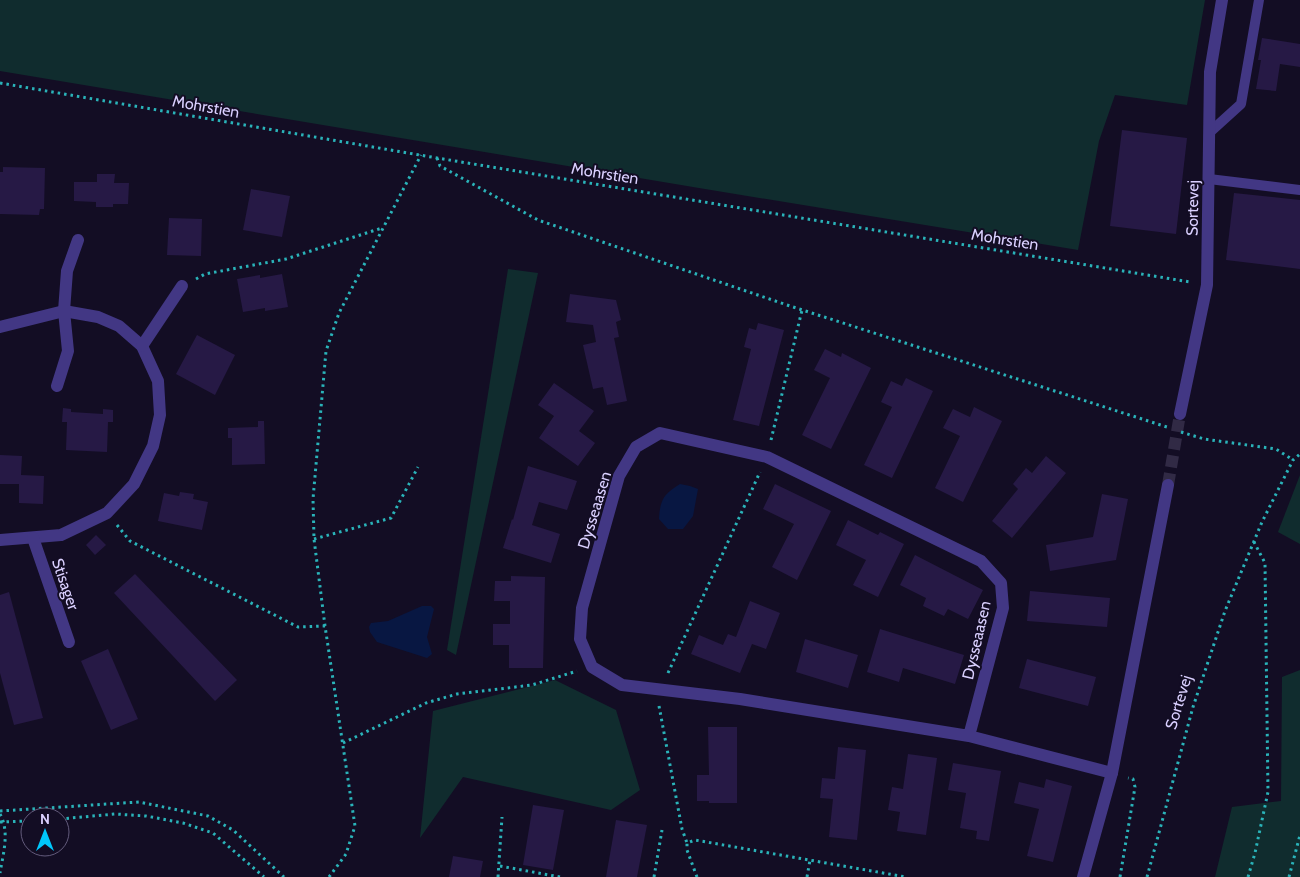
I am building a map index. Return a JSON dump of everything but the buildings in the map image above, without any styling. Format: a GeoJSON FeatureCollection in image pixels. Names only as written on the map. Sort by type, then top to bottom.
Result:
{"type":"FeatureCollection","features":[{"type":"Feature","properties":{"kind":"street","name":"Sortevej"},"geometry":{"type":"LineString","coordinates":[[1180,414],[1207,284],[1210,72],[1222,0]]}},
{"type":"Feature","properties":{"kind":"street"},"geometry":{"type":"LineString","coordinates":[[57,386],[68,351],[64,311],[67,271],[78,240]]}},
{"type":"Feature","properties":{"kind":"street"},"geometry":{"type":"LineString","coordinates":[[142,346],[182,286]]}},
{"type":"Feature","properties":{"kind":"street","name":"Stisager"},"geometry":{"type":"LineString","coordinates":[[0,328],[64,311],[98,317],[119,326],[142,346],[158,382],[160,415],[153,446],[134,484],[107,513],[60,535],[0,540]]}},
{"type":"Feature","properties":{"kind":"street","name":"Dysseaasen"},"geometry":{"type":"LineString","coordinates":[[592,666],[580,640],[582,608],[619,476],[636,447],[660,434],[767,457],[981,561],[1002,583],[1003,608],[970,736]]}},
{"type":"Feature","properties":{"kind":"street"},"geometry":{"type":"LineString","coordinates":[[1084,877],[1112,773],[1168,485]]}},
{"type":"Feature","properties":{"kind":"street","name":"Stisager"},"geometry":{"type":"LineString","coordinates":[[33,538],[69,642]]}},
{"type":"Feature","properties":{"kind":"street"},"geometry":{"type":"LineString","coordinates":[[592,666],[622,685],[740,699],[970,736],[1112,773]]}},
{"type":"Feature","properties":{"kind":"lane"},"geometry":{"type":"LineString","coordinates":[[1209,134],[1241,104],[1259,0]]}},
{"type":"Feature","properties":{"kind":"lane"},"geometry":{"type":"LineString","coordinates":[[1209,179],[1300,190]]}},
{"type":"Feature","properties":{"kind":"path","name":"Mohrstien"},"geometry":{"type":"LineString","coordinates":[[0,83],[437,158],[1207,284]]}},
{"type":"Feature","properties":{"kind":"path"},"geometry":{"type":"LineString","coordinates":[[330,877],[346,854],[355,826],[314,539],[313,499],[326,351],[339,313],[421,155]]}},
{"type":"Feature","properties":{"kind":"path"},"geometry":{"type":"LineString","coordinates":[[437,158],[440,166],[538,220],[802,310],[1204,439],[1276,449],[1293,460],[1300,454]]}},
{"type":"Feature","properties":{"kind":"path"},"geometry":{"type":"LineString","coordinates":[[182,286],[206,274],[286,259],[382,228]]}},
{"type":"Feature","properties":{"kind":"path"},"geometry":{"type":"LineString","coordinates":[[697,877],[682,829],[658,690],[767,457],[802,310]]}},
{"type":"Feature","properties":{"kind":"path","name":"Sortevej"},"geometry":{"type":"LineString","coordinates":[[1147,877],[1193,707],[1225,611],[1254,542],[1293,460]]}},
{"type":"Feature","properties":{"kind":"path"},"geometry":{"type":"LineString","coordinates":[[314,539],[391,518],[418,467]]}},
{"type":"Feature","properties":{"kind":"path"},"geometry":{"type":"LineString","coordinates":[[107,513],[130,541],[298,627],[325,626]]}},
{"type":"Feature","properties":{"kind":"path"},"geometry":{"type":"LineString","coordinates":[[1248,877],[1256,852],[1268,792],[1265,563],[1254,542]]}},
{"type":"Feature","properties":{"kind":"path"},"geometry":{"type":"LineString","coordinates":[[343,743],[426,702],[457,694],[532,685],[592,666]]}},
{"type":"Feature","properties":{"kind":"path"},"geometry":{"type":"LineString","coordinates":[[1112,773],[1133,779],[1135,787],[1120,877]]}},
{"type":"Feature","properties":{"kind":"path"},"geometry":{"type":"LineString","coordinates":[[0,873],[5,846],[5,823],[0,813],[139,802],[208,816],[233,830],[284,877]]}},
{"type":"Feature","properties":{"kind":"path"},"geometry":{"type":"LineString","coordinates":[[70,819],[114,814],[146,816],[182,823],[213,833],[264,877]]}},
{"type":"Feature","properties":{"kind":"path"},"geometry":{"type":"LineString","coordinates":[[498,877],[502,817]]}},
{"type":"Feature","properties":{"kind":"path"},"geometry":{"type":"LineString","coordinates":[[0,822],[20,822]]}},
{"type":"Feature","properties":{"kind":"path"},"geometry":{"type":"LineString","coordinates":[[654,877],[662,830]]}},
{"type":"Feature","properties":{"kind":"path"},"geometry":{"type":"LineString","coordinates":[[1289,877],[1300,835]]}},
{"type":"Feature","properties":{"kind":"path"},"geometry":{"type":"LineString","coordinates":[[687,843],[695,840],[906,877]]}},
{"type":"Feature","properties":{"kind":"path"},"geometry":{"type":"LineString","coordinates":[[807,877],[810,860]]}},
{"type":"Feature","properties":{"kind":"path"},"geometry":{"type":"LineString","coordinates":[[500,866],[534,875],[560,877]]}},
{"type":"Feature","properties":{"kind":"green space"},"geometry":{"type":"Polygon","coordinates":[[[0,0],[1205,0],[1187,105],[1115,95],[1099,141],[1078,250],[0,71],[0,0]]]}},
{"type":"Feature","properties":{"kind":"green space"},"geometry":{"type":"Polygon","coordinates":[[[508,269],[538,273],[456,655],[447,650],[508,269]]]}},
{"type":"Feature","properties":{"kind":"green space"},"geometry":{"type":"Polygon","coordinates":[[[1300,475],[1300,544],[1278,532],[1300,475]]]}},
{"type":"Feature","properties":{"kind":"green space"},"geometry":{"type":"Polygon","coordinates":[[[1300,670],[1300,877],[1215,877],[1232,807],[1281,801],[1282,677],[1300,670]]]}},
{"type":"Feature","properties":{"kind":"green space"},"geometry":{"type":"Polygon","coordinates":[[[555,680],[616,710],[640,790],[611,810],[463,777],[420,838],[433,711],[555,680]]]}},
{"type":"Feature","properties":{"kind":"water"},"geometry":{"type":"Polygon","coordinates":[[[680,484],[698,489],[693,516],[683,529],[668,529],[659,519],[660,506],[667,494],[680,484]]]}},
{"type":"Feature","properties":{"kind":"water"},"geometry":{"type":"Polygon","coordinates":[[[422,606],[431,606],[434,609],[427,637],[432,654],[427,658],[377,642],[370,632],[369,627],[371,623],[388,621],[422,606]]]}},
{"type":"Feature","properties":{"kind":"tunnel"},"geometry":{"type":"LineString","coordinates":[[1168,485],[1180,414]]}}]}
